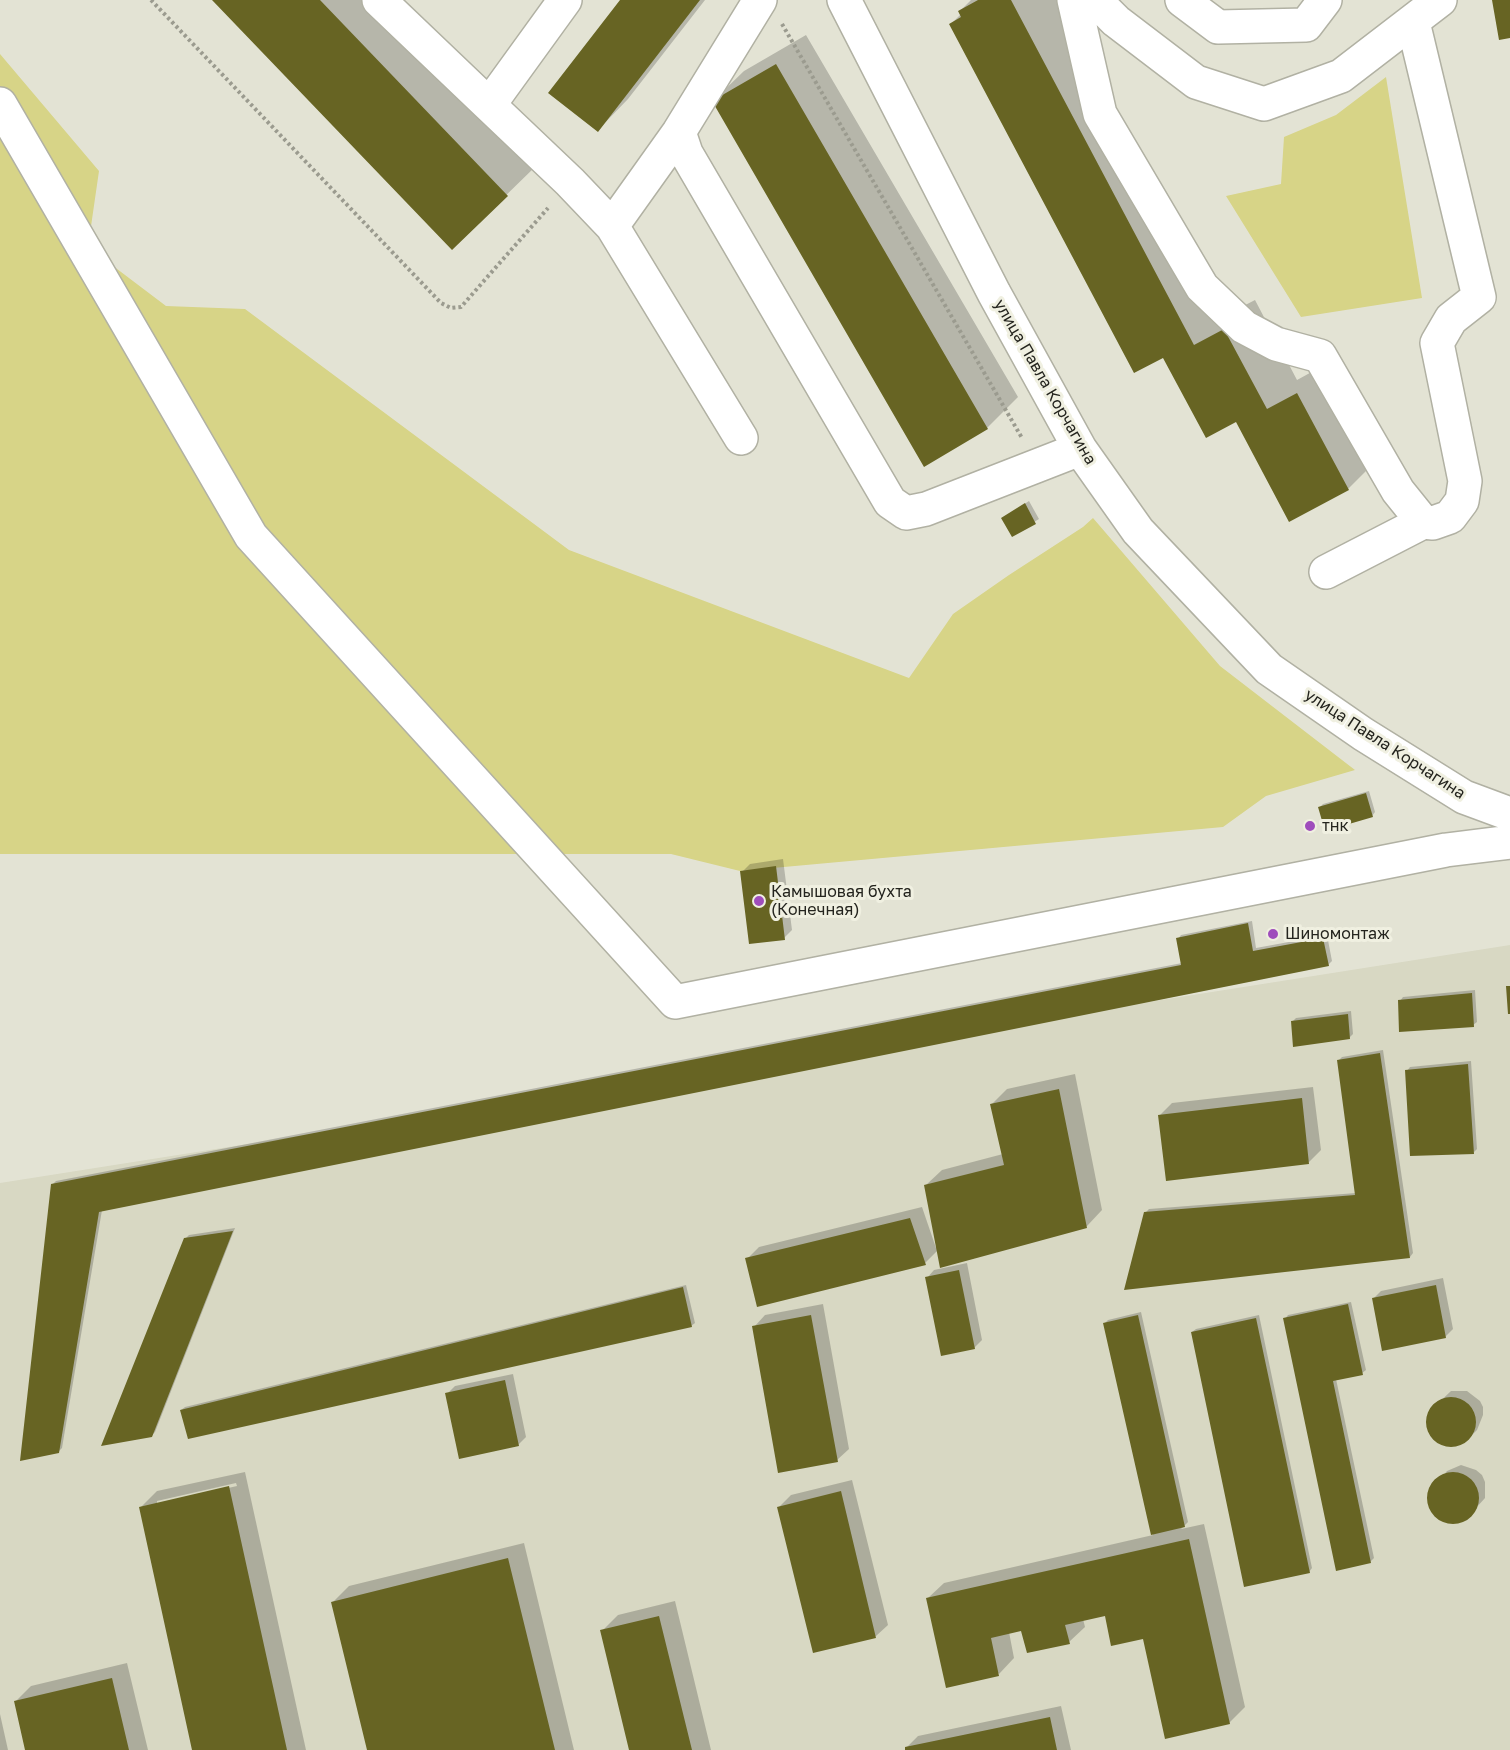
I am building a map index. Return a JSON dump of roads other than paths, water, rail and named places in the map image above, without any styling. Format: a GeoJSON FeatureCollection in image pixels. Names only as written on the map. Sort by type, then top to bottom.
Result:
{"type":"FeatureCollection","features":[{"type":"Feature","properties":{"kind":"street"},"geometry":{"type":"LineString","coordinates":[[379,0],[570,182],[612,226],[741,438]]}},
{"type":"Feature","properties":{"kind":"street"},"geometry":{"type":"LineString","coordinates":[[489,105],[565,0]]}},
{"type":"Feature","properties":{"kind":"street","name":"улица Павла Корчагина"},"geometry":{"type":"LineString","coordinates":[[844,0],[994,293],[1080,449],[1138,531],[1269,669],[1363,734],[1464,797],[1510,814]]}},
{"type":"Feature","properties":{"kind":"street"},"geometry":{"type":"LineString","coordinates":[[1074,0],[1100,114],[1202,287],[1244,327],[1276,344],[1320,357],[1398,491],[1423,522]]}},
{"type":"Feature","properties":{"kind":"street"},"geometry":{"type":"LineString","coordinates":[[1095,0],[1116,21],[1196,82],[1264,104],[1341,76],[1440,0]]}},
{"type":"Feature","properties":{"kind":"street"},"geometry":{"type":"LineString","coordinates":[[1182,0],[1218,27],[1306,25],[1325,0]]}},
{"type":"Feature","properties":{"kind":"street"},"geometry":{"type":"LineString","coordinates":[[612,226],[770,10]]}},
{"type":"Feature","properties":{"kind":"street"},"geometry":{"type":"LineString","coordinates":[[1326,572],[1423,522],[1432,523],[1450,517],[1462,501],[1465,481],[1437,343],[1451,319],[1479,297],[1413,22]]}},
{"type":"Feature","properties":{"kind":"street"},"geometry":{"type":"LineString","coordinates":[[0,104],[251,536],[675,1002],[1446,850],[1510,842]]}},
{"type":"Feature","properties":{"kind":"street"},"geometry":{"type":"LineString","coordinates":[[679,132],[686,153],[890,501],[906,513],[926,509],[1080,449]]}},
{"type":"Feature","properties":{"kind":"place","name":"тнк"},"geometry":{"type":"Point","coordinates":[1310,826]}},
{"type":"Feature","properties":{"kind":"place","name":"Камышовая бухта (Конечная)"},"geometry":{"type":"Point","coordinates":[759,901]}},
{"type":"Feature","properties":{"kind":"place","name":"Шиномонтаж"},"geometry":{"type":"Point","coordinates":[1273,934]}}]}
